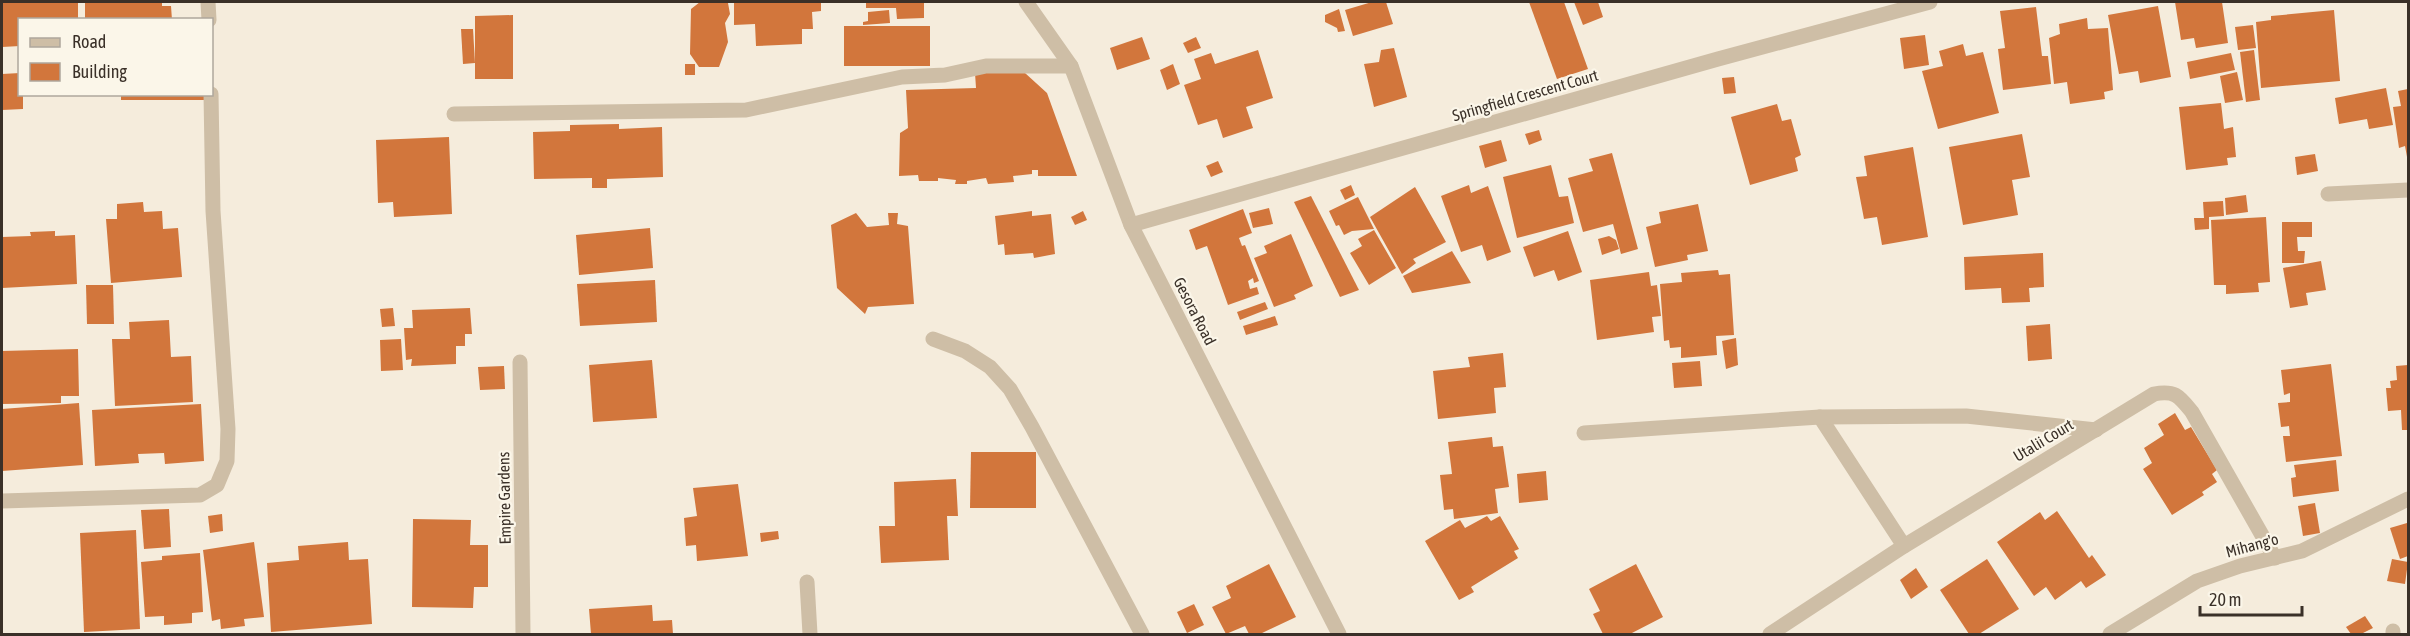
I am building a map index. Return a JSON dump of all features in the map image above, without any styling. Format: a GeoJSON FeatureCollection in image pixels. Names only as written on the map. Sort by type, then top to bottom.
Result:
{"type":"FeatureCollection","features":[{"type":"Feature","properties":{"kind":"street"},"geometry":{"type":"LineString","coordinates":[[208,2],[209,18]]}},
{"type":"Feature","properties":{"kind":"street","name":"Gesora Road"},"geometry":{"type":"LineString","coordinates":[[1026,2],[1071,66],[1131,225],[1339,634]]}},
{"type":"Feature","properties":{"kind":"street","name":"Springfield Crescent Court"},"geometry":{"type":"LineString","coordinates":[[1131,225],[1718,59],[1930,2]]}},
{"type":"Feature","properties":{"kind":"street"},"geometry":{"type":"LineString","coordinates":[[454,114],[746,110],[902,76],[945,75],[986,66],[1071,66]]}},
{"type":"Feature","properties":{"kind":"street"},"geometry":{"type":"LineString","coordinates":[[2,501],[200,495],[217,485],[227,461],[228,429],[213,211],[210,96]]}},
{"type":"Feature","properties":{"kind":"street"},"geometry":{"type":"LineString","coordinates":[[2328,194],[2409,190]]}},
{"type":"Feature","properties":{"kind":"street"},"geometry":{"type":"LineString","coordinates":[[933,339],[965,351],[990,367],[1011,389],[1142,634]]}},
{"type":"Feature","properties":{"kind":"street","name":"Empire Gardens"},"geometry":{"type":"LineString","coordinates":[[520,362],[523,634]]}},
{"type":"Feature","properties":{"kind":"street","name":"Utalii Court"},"geometry":{"type":"LineString","coordinates":[[1770,634],[1904,546],[2154,394],[2167,392],[2179,396],[2192,412],[2275,558]]}},
{"type":"Feature","properties":{"kind":"street"},"geometry":{"type":"LineString","coordinates":[[1584,433],[1820,417],[1966,416],[2096,429]]}},
{"type":"Feature","properties":{"kind":"street"},"geometry":{"type":"LineString","coordinates":[[1820,417],[1904,546]]}},
{"type":"Feature","properties":{"kind":"street","name":"Mihang'o"},"geometry":{"type":"LineString","coordinates":[[2110,634],[2197,580],[2240,566],[2302,551],[2409,500]]}},
{"type":"Feature","properties":{"kind":"street"},"geometry":{"type":"LineString","coordinates":[[807,582],[810,634]]}},
{"type":"Feature","properties":{"kind":"building"},"geometry":{"type":"Polygon","coordinates":[[[2,2],[78,2],[78,18],[18,18],[18,46],[2,47],[2,2]]]}},
{"type":"Feature","properties":{"kind":"building"},"geometry":{"type":"Polygon","coordinates":[[[85,2],[162,2],[162,6],[171,6],[172,18],[85,18],[85,2]]]}},
{"type":"Feature","properties":{"kind":"building"},"geometry":{"type":"Polygon","coordinates":[[[700,2],[728,3],[730,14],[725,23],[728,42],[719,67],[699,67],[690,54],[691,9],[700,2]]]}},
{"type":"Feature","properties":{"kind":"building"},"geometry":{"type":"Polygon","coordinates":[[[734,2],[821,2],[821,11],[812,12],[813,29],[802,29],[802,44],[756,46],[755,24],[734,25],[734,2]]]}},
{"type":"Feature","properties":{"kind":"building"},"geometry":{"type":"Polygon","coordinates":[[[866,2],[924,2],[924,18],[897,19],[896,8],[866,8],[866,2]]]}},
{"type":"Feature","properties":{"kind":"building"},"geometry":{"type":"Polygon","coordinates":[[[1372,2],[1386,2],[1393,24],[1353,36],[1345,10],[1372,2]]]}},
{"type":"Feature","properties":{"kind":"building"},"geometry":{"type":"Polygon","coordinates":[[[1529,2],[1564,2],[1588,69],[1557,79],[1529,2]]]}},
{"type":"Feature","properties":{"kind":"building"},"geometry":{"type":"Polygon","coordinates":[[[1574,2],[1598,2],[1603,17],[1583,25],[1574,2]]]}},
{"type":"Feature","properties":{"kind":"building"},"geometry":{"type":"Polygon","coordinates":[[[2175,2],[2222,2],[2228,43],[2196,48],[2194,38],[2181,40],[2175,2]]]}},
{"type":"Feature","properties":{"kind":"building"},"geometry":{"type":"Polygon","coordinates":[[[2158,6],[2171,77],[2140,83],[2138,71],[2119,74],[2108,15],[2158,6]]]}},
{"type":"Feature","properties":{"kind":"building"},"geometry":{"type":"Polygon","coordinates":[[[2036,7],[2042,56],[2048,56],[2051,84],[2003,90],[1998,49],[2005,48],[2000,11],[2036,7]]]}},
{"type":"Feature","properties":{"kind":"building"},"geometry":{"type":"Polygon","coordinates":[[[1339,9],[1345,31],[1338,32],[1337,28],[1325,22],[1325,15],[1339,9]]]}},
{"type":"Feature","properties":{"kind":"building"},"geometry":{"type":"Polygon","coordinates":[[[889,10],[890,23],[863,25],[863,22],[868,21],[868,12],[889,10]]]}},
{"type":"Feature","properties":{"kind":"building"},"geometry":{"type":"Polygon","coordinates":[[[2334,10],[2340,81],[2261,88],[2256,22],[2271,20],[2271,16],[2334,10]]]}},
{"type":"Feature","properties":{"kind":"building"},"geometry":{"type":"Polygon","coordinates":[[[513,15],[513,79],[475,79],[475,16],[513,15]]]}},
{"type":"Feature","properties":{"kind":"building"},"geometry":{"type":"Polygon","coordinates":[[[2087,18],[2088,29],[2108,28],[2113,90],[2104,92],[2105,99],[2070,104],[2067,82],[2054,84],[2049,38],[2060,34],[2059,24],[2087,18]]]}},
{"type":"Feature","properties":{"kind":"building"},"geometry":{"type":"Polygon","coordinates":[[[2253,25],[2256,48],[2238,50],[2235,27],[2253,25]]]}},
{"type":"Feature","properties":{"kind":"building"},"geometry":{"type":"Polygon","coordinates":[[[844,26],[930,26],[930,66],[844,66],[844,26]]]}},
{"type":"Feature","properties":{"kind":"building"},"geometry":{"type":"Polygon","coordinates":[[[461,29],[473,29],[475,63],[463,64],[461,29]]]}},
{"type":"Feature","properties":{"kind":"building"},"geometry":{"type":"Polygon","coordinates":[[[1925,35],[1929,65],[1904,69],[1900,38],[1925,35]]]}},
{"type":"Feature","properties":{"kind":"building"},"geometry":{"type":"Polygon","coordinates":[[[1142,37],[1150,59],[1117,70],[1110,48],[1142,37]]]}},
{"type":"Feature","properties":{"kind":"building"},"geometry":{"type":"Polygon","coordinates":[[[1196,37],[1201,48],[1188,53],[1183,43],[1196,37]]]}},
{"type":"Feature","properties":{"kind":"building"},"geometry":{"type":"Polygon","coordinates":[[[1963,44],[1966,56],[1983,52],[1999,113],[1938,129],[1922,71],[1943,66],[1939,51],[1963,44]]]}},
{"type":"Feature","properties":{"kind":"building"},"geometry":{"type":"Polygon","coordinates":[[[1394,48],[1407,97],[1374,107],[1364,64],[1379,62],[1381,50],[1394,48]]]}},
{"type":"Feature","properties":{"kind":"building"},"geometry":{"type":"Polygon","coordinates":[[[1258,50],[1273,98],[1246,107],[1253,128],[1223,138],[1217,119],[1198,125],[1184,85],[1201,79],[1194,59],[1211,53],[1215,64],[1258,50]]]}},
{"type":"Feature","properties":{"kind":"building"},"geometry":{"type":"Polygon","coordinates":[[[2254,50],[2260,100],[2246,102],[2240,52],[2254,50]]]}},
{"type":"Feature","properties":{"kind":"building"},"geometry":{"type":"Polygon","coordinates":[[[2231,53],[2235,70],[2190,79],[2187,62],[2231,53]]]}},
{"type":"Feature","properties":{"kind":"building"},"geometry":{"type":"Polygon","coordinates":[[[685,64],[695,64],[695,75],[685,75],[685,64]]]}},
{"type":"Feature","properties":{"kind":"building"},"geometry":{"type":"Polygon","coordinates":[[[1173,64],[1180,84],[1167,90],[1160,70],[1173,64]]]}},
{"type":"Feature","properties":{"kind":"building"},"geometry":{"type":"Polygon","coordinates":[[[2237,72],[2243,100],[2225,103],[2220,76],[2237,72]]]}},
{"type":"Feature","properties":{"kind":"building"},"geometry":{"type":"Polygon","coordinates":[[[18,73],[18,96],[23,96],[23,109],[2,110],[2,74],[18,73]]]}},
{"type":"Feature","properties":{"kind":"building"},"geometry":{"type":"Polygon","coordinates":[[[975,73],[1025,73],[1047,93],[1077,176],[1038,176],[1038,170],[1032,170],[1032,174],[1013,176],[1014,182],[988,184],[986,178],[967,181],[967,184],[955,184],[956,180],[938,178],[938,181],[919,181],[918,175],[899,176],[900,133],[908,128],[906,90],[976,88],[975,73]]]}},
{"type":"Feature","properties":{"kind":"building"},"geometry":{"type":"Polygon","coordinates":[[[1734,77],[1736,93],[1724,94],[1722,78],[1734,77]]]}},
{"type":"Feature","properties":{"kind":"building"},"geometry":{"type":"Polygon","coordinates":[[[2386,88],[2393,125],[2369,129],[2367,119],[2339,124],[2335,98],[2386,88]]]}},
{"type":"Feature","properties":{"kind":"building"},"geometry":{"type":"Polygon","coordinates":[[[2408,89],[2407,157],[2405,146],[2399,148],[2393,107],[2401,106],[2398,91],[2408,89]]]}},
{"type":"Feature","properties":{"kind":"building"},"geometry":{"type":"Polygon","coordinates":[[[121,96],[204,96],[204,100],[121,100],[121,96]]]}},
{"type":"Feature","properties":{"kind":"building"},"geometry":{"type":"Polygon","coordinates":[[[2221,103],[2224,129],[2233,127],[2236,157],[2227,158],[2228,165],[2186,170],[2179,107],[2221,103]]]}},
{"type":"Feature","properties":{"kind":"building"},"geometry":{"type":"Polygon","coordinates":[[[1777,104],[1782,121],[1791,119],[1801,155],[1795,158],[1798,171],[1750,185],[1731,117],[1777,104]]]}},
{"type":"Feature","properties":{"kind":"building"},"geometry":{"type":"Polygon","coordinates":[[[619,124],[619,129],[662,127],[663,177],[607,179],[607,188],[592,188],[592,178],[534,179],[533,132],[570,131],[570,125],[619,124]]]}},
{"type":"Feature","properties":{"kind":"building"},"geometry":{"type":"Polygon","coordinates":[[[1539,130],[1542,140],[1529,145],[1525,134],[1539,130]]]}},
{"type":"Feature","properties":{"kind":"building"},"geometry":{"type":"Polygon","coordinates":[[[2022,134],[2030,177],[2012,180],[2018,215],[1963,225],[1949,147],[2022,134]]]}},
{"type":"Feature","properties":{"kind":"building"},"geometry":{"type":"Polygon","coordinates":[[[449,137],[452,214],[394,217],[393,202],[378,203],[376,140],[449,137]]]}},
{"type":"Feature","properties":{"kind":"building"},"geometry":{"type":"Polygon","coordinates":[[[1501,140],[1507,161],[1485,168],[1479,146],[1501,140]]]}},
{"type":"Feature","properties":{"kind":"building"},"geometry":{"type":"Polygon","coordinates":[[[1913,147],[1928,237],[1882,245],[1877,217],[1864,219],[1856,177],[1867,176],[1864,156],[1913,147]]]}},
{"type":"Feature","properties":{"kind":"building"},"geometry":{"type":"Polygon","coordinates":[[[1612,153],[1638,249],[1621,254],[1613,224],[1583,232],[1568,178],[1593,171],[1589,159],[1612,153]]]}},
{"type":"Feature","properties":{"kind":"building"},"geometry":{"type":"Polygon","coordinates":[[[2315,154],[2318,171],[2297,175],[2295,157],[2315,154]]]}},
{"type":"Feature","properties":{"kind":"building"},"geometry":{"type":"Polygon","coordinates":[[[1218,161],[1223,172],[1211,177],[1206,166],[1218,161]]]}},
{"type":"Feature","properties":{"kind":"building"},"geometry":{"type":"Polygon","coordinates":[[[1551,165],[1559,197],[1568,196],[1574,223],[1517,238],[1503,177],[1551,165]]]}},
{"type":"Feature","properties":{"kind":"building"},"geometry":{"type":"Polygon","coordinates":[[[1351,185],[1355,195],[1345,200],[1340,190],[1351,185]]]}},
{"type":"Feature","properties":{"kind":"building"},"geometry":{"type":"Polygon","coordinates":[[[1469,185],[1471,193],[1488,186],[1511,252],[1487,261],[1482,245],[1461,252],[1441,196],[1469,185]]]}},
{"type":"Feature","properties":{"kind":"building"},"geometry":{"type":"Polygon","coordinates":[[[1415,187],[1446,242],[1413,259],[1416,263],[1402,274],[1370,217],[1415,187]]]}},
{"type":"Feature","properties":{"kind":"building"},"geometry":{"type":"Polygon","coordinates":[[[2246,195],[2248,212],[2226,215],[2225,198],[2246,195]]]}},
{"type":"Feature","properties":{"kind":"building"},"geometry":{"type":"Polygon","coordinates":[[[1311,196],[1359,290],[1340,297],[1294,202],[1311,196]]]}},
{"type":"Feature","properties":{"kind":"building"},"geometry":{"type":"Polygon","coordinates":[[[1358,197],[1374,229],[1352,231],[1344,235],[1339,225],[1336,226],[1329,211],[1358,197]]]}},
{"type":"Feature","properties":{"kind":"building"},"geometry":{"type":"Polygon","coordinates":[[[2223,201],[2224,216],[2209,217],[2209,229],[2195,230],[2194,218],[2204,218],[2203,202],[2223,201]]]}},
{"type":"Feature","properties":{"kind":"building"},"geometry":{"type":"Polygon","coordinates":[[[143,202],[144,212],[162,211],[163,229],[178,228],[182,277],[111,283],[106,219],[117,219],[117,204],[143,202]]]}},
{"type":"Feature","properties":{"kind":"building"},"geometry":{"type":"Polygon","coordinates":[[[1698,204],[1708,251],[1687,255],[1688,260],[1655,267],[1646,227],[1661,223],[1659,212],[1698,204]]]}},
{"type":"Feature","properties":{"kind":"building"},"geometry":{"type":"Polygon","coordinates":[[[1269,208],[1273,224],[1253,228],[1249,213],[1269,208]]]}},
{"type":"Feature","properties":{"kind":"building"},"geometry":{"type":"Polygon","coordinates":[[[1243,209],[1252,233],[1239,238],[1242,246],[1245,245],[1259,281],[1254,283],[1253,278],[1248,281],[1250,289],[1257,287],[1259,294],[1228,305],[1207,246],[1196,250],[1189,230],[1243,209]]]}},
{"type":"Feature","properties":{"kind":"building"},"geometry":{"type":"Polygon","coordinates":[[[1032,211],[1032,216],[1051,214],[1055,254],[1034,258],[1033,253],[1005,255],[1004,244],[998,245],[995,216],[1032,211]]]}},
{"type":"Feature","properties":{"kind":"building"},"geometry":{"type":"Polygon","coordinates":[[[1083,211],[1087,220],[1075,225],[1071,217],[1083,211]]]}},
{"type":"Feature","properties":{"kind":"building"},"geometry":{"type":"Polygon","coordinates":[[[856,213],[867,227],[889,225],[888,213],[898,213],[897,224],[908,226],[914,304],[868,307],[865,314],[837,288],[831,225],[856,213]]]}},
{"type":"Feature","properties":{"kind":"building"},"geometry":{"type":"Polygon","coordinates":[[[2266,217],[2270,282],[2258,283],[2259,292],[2226,294],[2226,285],[2214,285],[2211,220],[2266,217]]]}},
{"type":"Feature","properties":{"kind":"building"},"geometry":{"type":"Polygon","coordinates":[[[2282,222],[2312,222],[2312,237],[2297,237],[2298,251],[2305,251],[2304,263],[2282,263],[2282,222]]]}},
{"type":"Feature","properties":{"kind":"building"},"geometry":{"type":"Polygon","coordinates":[[[650,228],[653,268],[579,275],[576,235],[650,228]]]}},
{"type":"Feature","properties":{"kind":"building"},"geometry":{"type":"Polygon","coordinates":[[[1374,230],[1396,268],[1369,285],[1350,253],[1362,246],[1358,239],[1374,230]]]}},
{"type":"Feature","properties":{"kind":"building"},"geometry":{"type":"Polygon","coordinates":[[[55,231],[55,236],[75,235],[77,284],[2,288],[2,237],[31,236],[30,232],[55,231]]]}},
{"type":"Feature","properties":{"kind":"building"},"geometry":{"type":"Polygon","coordinates":[[[1568,231],[1582,272],[1558,281],[1554,270],[1534,277],[1523,247],[1568,231]]]}},
{"type":"Feature","properties":{"kind":"building"},"geometry":{"type":"Polygon","coordinates":[[[1291,234],[1313,286],[1294,295],[1296,299],[1274,307],[1254,258],[1267,253],[1264,246],[1291,234]]]}},
{"type":"Feature","properties":{"kind":"building"},"geometry":{"type":"Polygon","coordinates":[[[1609,236],[1616,240],[1619,249],[1602,255],[1598,239],[1609,236]]]}},
{"type":"Feature","properties":{"kind":"building"},"geometry":{"type":"Polygon","coordinates":[[[1452,251],[1471,283],[1412,293],[1403,276],[1452,251]]]}},
{"type":"Feature","properties":{"kind":"building"},"geometry":{"type":"Polygon","coordinates":[[[2043,253],[2044,287],[2029,288],[2030,302],[2002,303],[2001,288],[1965,290],[1964,257],[2043,253]]]}},
{"type":"Feature","properties":{"kind":"building"},"geometry":{"type":"Polygon","coordinates":[[[2321,261],[2326,290],[2306,293],[2308,305],[2290,308],[2283,268],[2321,261]]]}},
{"type":"Feature","properties":{"kind":"building"},"geometry":{"type":"Polygon","coordinates":[[[1718,270],[1719,275],[1730,274],[1734,335],[1716,336],[1717,355],[1681,358],[1681,347],[1670,348],[1669,340],[1664,341],[1660,284],[1682,282],[1681,273],[1718,270]]]}},
{"type":"Feature","properties":{"kind":"building"},"geometry":{"type":"Polygon","coordinates":[[[1649,272],[1651,286],[1657,285],[1661,316],[1652,317],[1654,332],[1597,340],[1590,280],[1649,272]]]}},
{"type":"Feature","properties":{"kind":"building"},"geometry":{"type":"Polygon","coordinates":[[[655,280],[657,322],[580,326],[577,284],[655,280]]]}},
{"type":"Feature","properties":{"kind":"building"},"geometry":{"type":"Polygon","coordinates":[[[86,285],[113,285],[114,324],[87,324],[86,285]]]}},
{"type":"Feature","properties":{"kind":"building"},"geometry":{"type":"Polygon","coordinates":[[[1265,302],[1268,309],[1240,320],[1237,312],[1265,302]]]}},
{"type":"Feature","properties":{"kind":"building"},"geometry":{"type":"Polygon","coordinates":[[[393,308],[395,326],[382,327],[380,309],[393,308]]]}},
{"type":"Feature","properties":{"kind":"building"},"geometry":{"type":"Polygon","coordinates":[[[470,308],[472,334],[465,334],[465,346],[456,346],[456,364],[411,366],[412,359],[406,360],[404,328],[413,328],[412,310],[470,308]]]}},
{"type":"Feature","properties":{"kind":"building"},"geometry":{"type":"Polygon","coordinates":[[[1275,316],[1278,325],[1246,335],[1243,326],[1275,316]]]}},
{"type":"Feature","properties":{"kind":"building"},"geometry":{"type":"Polygon","coordinates":[[[169,320],[171,357],[191,356],[193,402],[115,406],[112,339],[130,339],[129,322],[169,320]]]}},
{"type":"Feature","properties":{"kind":"building"},"geometry":{"type":"Polygon","coordinates":[[[2050,324],[2052,359],[2028,361],[2026,326],[2050,324]]]}},
{"type":"Feature","properties":{"kind":"building"},"geometry":{"type":"Polygon","coordinates":[[[1736,338],[1738,365],[1726,369],[1722,341],[1736,338]]]}},
{"type":"Feature","properties":{"kind":"building"},"geometry":{"type":"Polygon","coordinates":[[[401,339],[403,370],[381,371],[380,340],[401,339]]]}},
{"type":"Feature","properties":{"kind":"building"},"geometry":{"type":"Polygon","coordinates":[[[78,349],[79,396],[61,396],[61,403],[2,404],[2,351],[78,349]]]}},
{"type":"Feature","properties":{"kind":"building"},"geometry":{"type":"Polygon","coordinates":[[[1503,353],[1506,387],[1494,388],[1496,413],[1438,419],[1433,371],[1470,367],[1468,357],[1503,353]]]}},
{"type":"Feature","properties":{"kind":"building"},"geometry":{"type":"Polygon","coordinates":[[[652,360],[657,418],[593,422],[589,365],[652,360]]]}},
{"type":"Feature","properties":{"kind":"building"},"geometry":{"type":"Polygon","coordinates":[[[1700,361],[1702,386],[1674,388],[1672,363],[1700,361]]]}},
{"type":"Feature","properties":{"kind":"building"},"geometry":{"type":"Polygon","coordinates":[[[2331,364],[2342,456],[2286,462],[2283,436],[2290,436],[2289,426],[2281,427],[2278,403],[2290,402],[2290,393],[2284,395],[2281,370],[2331,364]]]}},
{"type":"Feature","properties":{"kind":"building"},"geometry":{"type":"Polygon","coordinates":[[[2408,365],[2408,430],[2402,430],[2401,410],[2388,411],[2386,388],[2391,388],[2390,381],[2397,380],[2396,366],[2408,365]]]}},
{"type":"Feature","properties":{"kind":"building"},"geometry":{"type":"Polygon","coordinates":[[[504,366],[505,389],[480,390],[478,367],[504,366]]]}},
{"type":"Feature","properties":{"kind":"building"},"geometry":{"type":"Polygon","coordinates":[[[79,403],[83,465],[2,471],[2,409],[79,403]]]}},
{"type":"Feature","properties":{"kind":"building"},"geometry":{"type":"Polygon","coordinates":[[[201,404],[204,461],[165,464],[164,453],[138,454],[139,463],[95,466],[92,410],[201,404]]]}},
{"type":"Feature","properties":{"kind":"building"},"geometry":{"type":"Polygon","coordinates":[[[2175,413],[2185,430],[2191,427],[2217,470],[2212,474],[2217,482],[2202,492],[2204,495],[2172,515],[2143,469],[2152,463],[2144,448],[2164,435],[2158,424],[2175,413]]]}},
{"type":"Feature","properties":{"kind":"building"},"geometry":{"type":"Polygon","coordinates":[[[1492,437],[1493,447],[1503,446],[1509,487],[1495,489],[1498,513],[1454,519],[1453,509],[1444,510],[1440,475],[1452,474],[1448,442],[1492,437]]]}},
{"type":"Feature","properties":{"kind":"building"},"geometry":{"type":"Polygon","coordinates":[[[971,452],[1036,452],[1036,508],[970,508],[971,452]]]}},
{"type":"Feature","properties":{"kind":"building"},"geometry":{"type":"Polygon","coordinates":[[[2336,460],[2339,491],[2293,497],[2291,478],[2296,477],[2294,465],[2336,460]]]}},
{"type":"Feature","properties":{"kind":"building"},"geometry":{"type":"Polygon","coordinates":[[[1546,471],[1548,500],[1519,503],[1517,474],[1546,471]]]}},
{"type":"Feature","properties":{"kind":"building"},"geometry":{"type":"Polygon","coordinates":[[[956,479],[958,516],[947,516],[949,560],[881,563],[879,526],[895,526],[894,482],[956,479]]]}},
{"type":"Feature","properties":{"kind":"building"},"geometry":{"type":"Polygon","coordinates":[[[738,484],[748,556],[697,561],[696,545],[686,546],[684,518],[697,516],[693,488],[738,484]]]}},
{"type":"Feature","properties":{"kind":"building"},"geometry":{"type":"Polygon","coordinates":[[[2315,503],[2320,533],[2303,536],[2298,506],[2315,503]]]}},
{"type":"Feature","properties":{"kind":"building"},"geometry":{"type":"Polygon","coordinates":[[[169,509],[171,547],[144,549],[141,510],[169,509]]]}},
{"type":"Feature","properties":{"kind":"building"},"geometry":{"type":"Polygon","coordinates":[[[2057,511],[2089,558],[2092,555],[2106,575],[2086,588],[2081,581],[2055,600],[2046,587],[2034,596],[1997,542],[2040,512],[2045,520],[2057,511]]]}},
{"type":"Feature","properties":{"kind":"building"},"geometry":{"type":"Polygon","coordinates":[[[222,514],[223,531],[210,533],[208,516],[222,514]]]}},
{"type":"Feature","properties":{"kind":"building"},"geometry":{"type":"Polygon","coordinates":[[[1487,516],[1491,521],[1500,516],[1519,549],[1514,551],[1518,558],[1471,587],[1474,592],[1459,600],[1425,541],[1460,520],[1465,528],[1487,516]]]}},
{"type":"Feature","properties":{"kind":"building"},"geometry":{"type":"Polygon","coordinates":[[[413,519],[471,520],[470,545],[488,545],[488,587],[474,587],[473,608],[412,607],[413,519]]]}},
{"type":"Feature","properties":{"kind":"building"},"geometry":{"type":"Polygon","coordinates":[[[2407,523],[2408,556],[2400,559],[2390,528],[2407,523]]]}},
{"type":"Feature","properties":{"kind":"building"},"geometry":{"type":"Polygon","coordinates":[[[136,530],[140,629],[84,632],[80,533],[136,530]]]}},
{"type":"Feature","properties":{"kind":"building"},"geometry":{"type":"Polygon","coordinates":[[[778,531],[779,539],[761,542],[760,533],[778,531]]]}},
{"type":"Feature","properties":{"kind":"building"},"geometry":{"type":"Polygon","coordinates":[[[254,542],[264,617],[244,619],[245,626],[221,629],[220,619],[212,621],[203,550],[254,542]]]}},
{"type":"Feature","properties":{"kind":"building"},"geometry":{"type":"Polygon","coordinates":[[[348,542],[349,560],[368,559],[372,624],[271,632],[267,563],[299,560],[298,546],[348,542]]]}},
{"type":"Feature","properties":{"kind":"building"},"geometry":{"type":"Polygon","coordinates":[[[200,553],[203,612],[192,613],[192,623],[164,625],[164,616],[145,617],[141,562],[162,560],[162,556],[200,553]]]}},
{"type":"Feature","properties":{"kind":"building"},"geometry":{"type":"Polygon","coordinates":[[[1987,559],[2019,609],[1979,634],[1969,634],[1940,590],[1987,559]]]}},
{"type":"Feature","properties":{"kind":"building"},"geometry":{"type":"Polygon","coordinates":[[[2392,559],[2408,562],[2405,584],[2387,581],[2392,559]]]}},
{"type":"Feature","properties":{"kind":"building"},"geometry":{"type":"Polygon","coordinates":[[[1269,564],[1296,617],[1260,634],[1249,634],[1245,626],[1226,634],[1212,607],[1231,598],[1226,586],[1269,564]]]}},
{"type":"Feature","properties":{"kind":"building"},"geometry":{"type":"Polygon","coordinates":[[[1636,564],[1663,617],[1630,634],[1603,634],[1593,614],[1600,611],[1589,589],[1636,564]]]}},
{"type":"Feature","properties":{"kind":"building"},"geometry":{"type":"Polygon","coordinates":[[[1916,568],[1928,587],[1911,599],[1900,580],[1916,568]]]}},
{"type":"Feature","properties":{"kind":"building"},"geometry":{"type":"Polygon","coordinates":[[[1194,604],[1204,625],[1187,633],[1177,612],[1194,604]]]}},
{"type":"Feature","properties":{"kind":"building"},"geometry":{"type":"Polygon","coordinates":[[[652,605],[653,621],[672,620],[673,634],[591,634],[589,609],[652,605]]]}},
{"type":"Feature","properties":{"kind":"building"},"geometry":{"type":"Polygon","coordinates":[[[2365,616],[2373,628],[2361,634],[2351,634],[2346,627],[2365,616]]]}}]}
